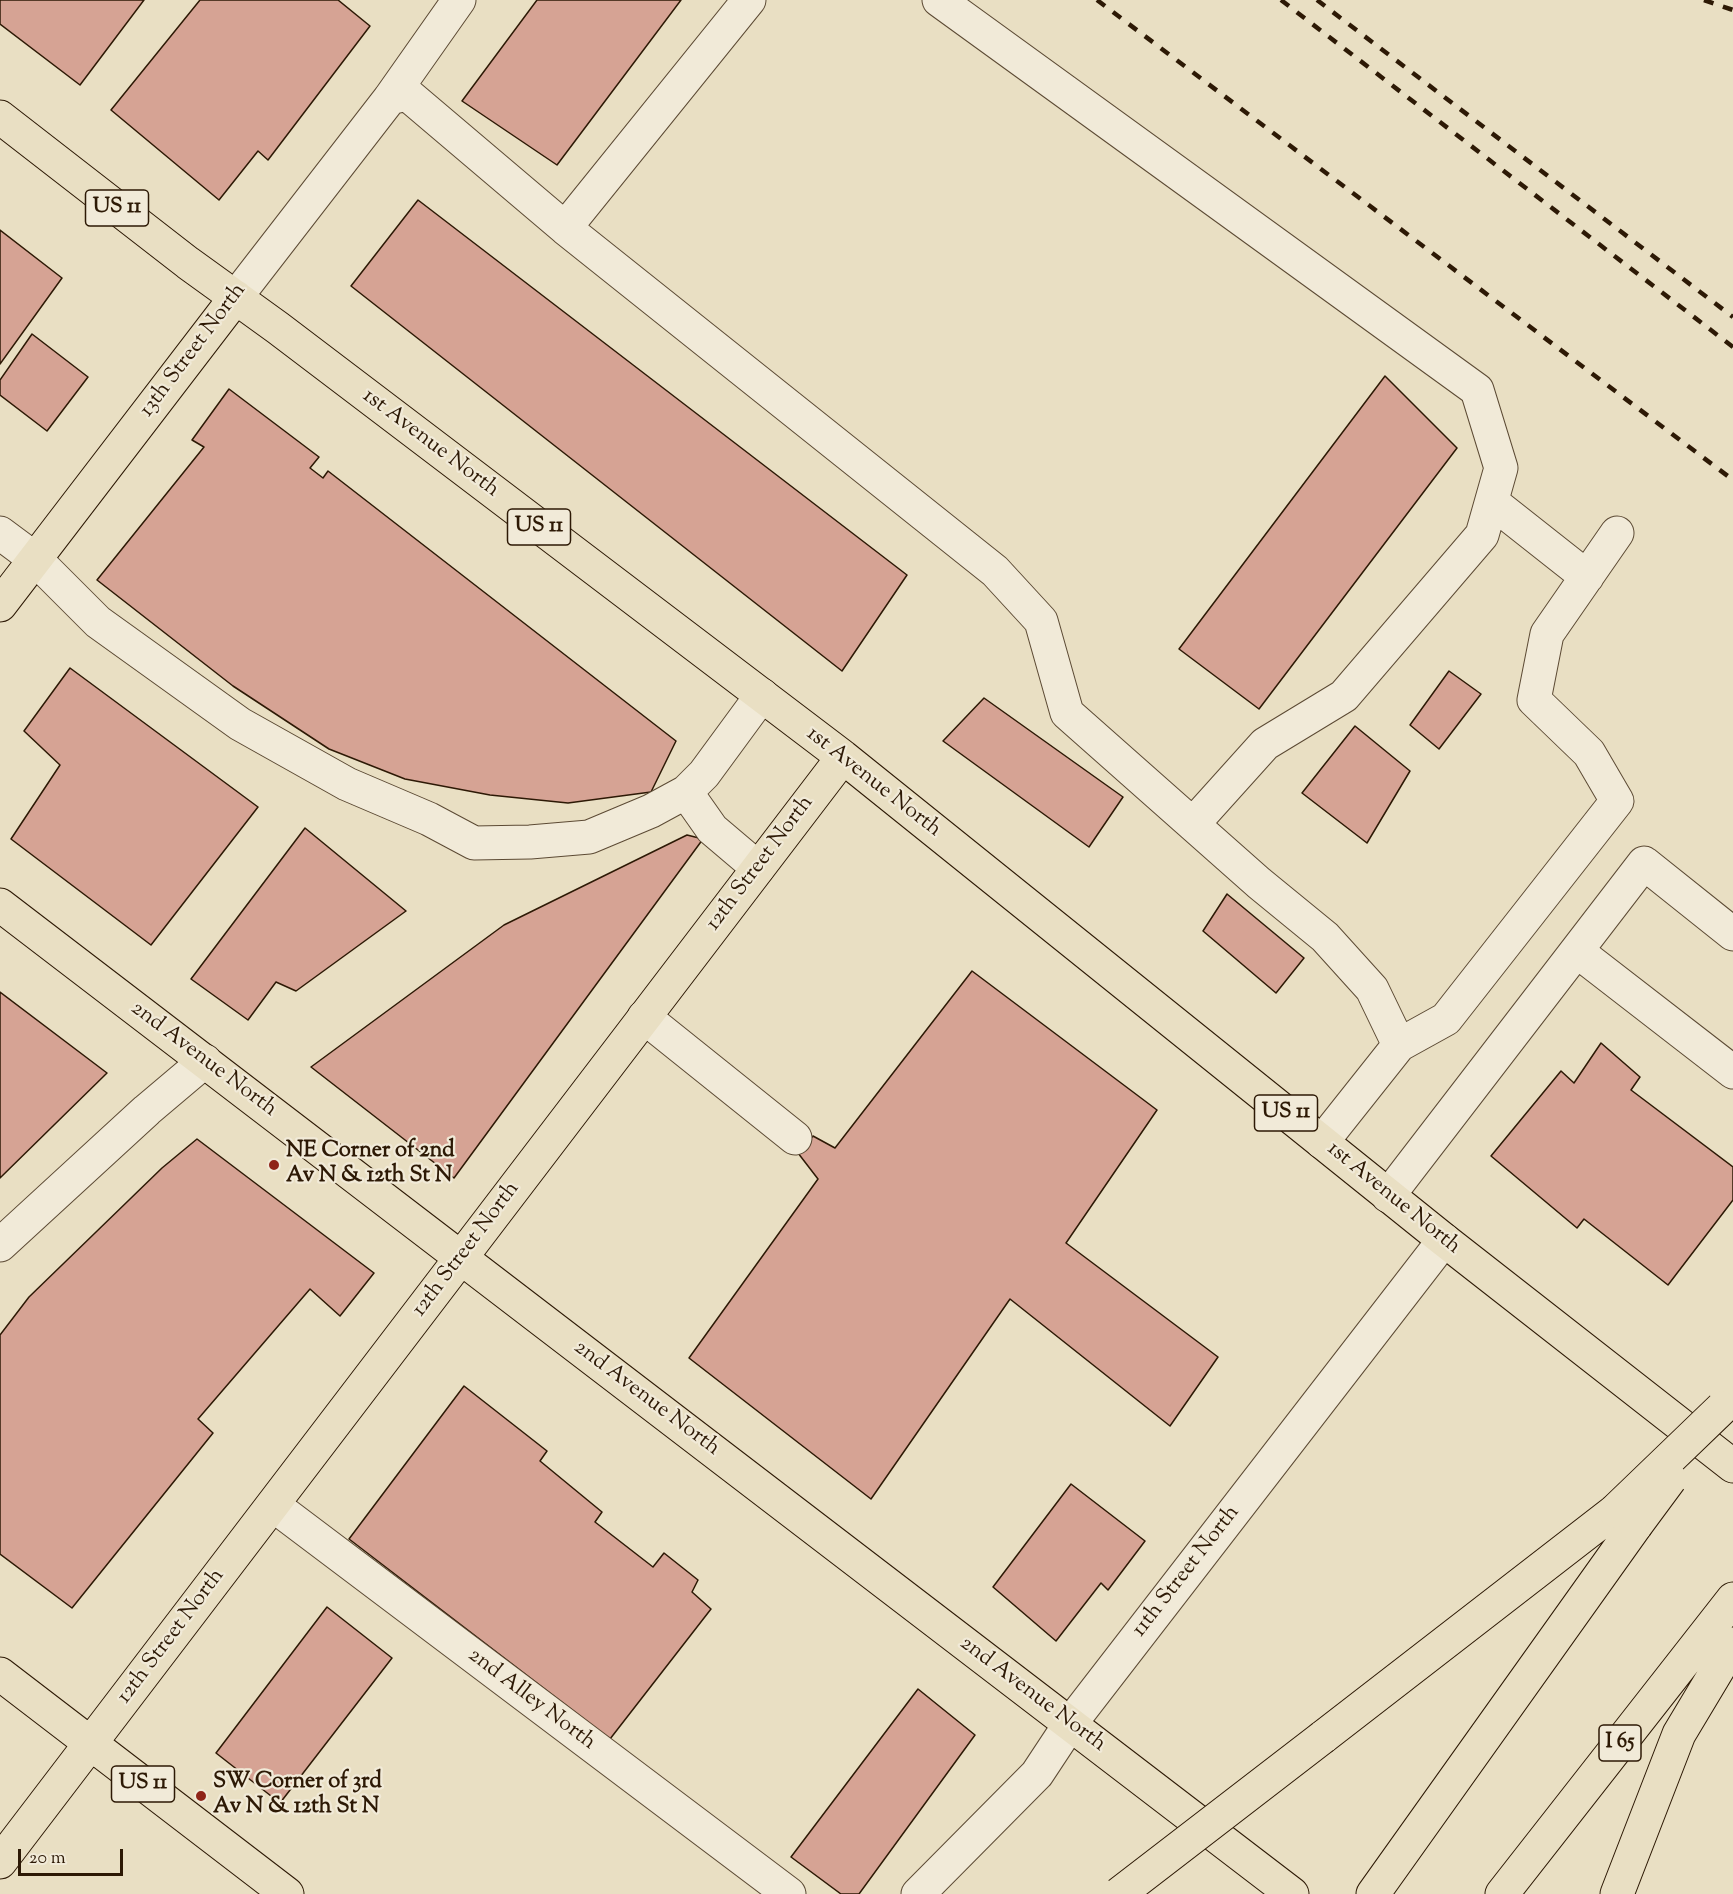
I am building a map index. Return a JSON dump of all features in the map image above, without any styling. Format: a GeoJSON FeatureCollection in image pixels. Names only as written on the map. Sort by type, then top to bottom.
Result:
{"type":"FeatureCollection","features":[{"type":"Feature","properties":{"kind":"main road","name":"1st Avenue North"},"geometry":{"type":"LineString","coordinates":[[0,117],[188,263],[843,757],[1388,1196],[1733,1466]]}},
{"type":"Feature","properties":{"kind":"main road","name":"13th Street North"},"geometry":{"type":"LineString","coordinates":[[0,604],[236,297]]}},
{"type":"Feature","properties":{"kind":"main road","name":"12th Street North"},"geometry":{"type":"LineString","coordinates":[[0,1863],[843,757]]}},
{"type":"Feature","properties":{"kind":"main road","name":"2nd Avenue North"},"geometry":{"type":"LineString","coordinates":[[0,905],[1293,1894]]}},
{"type":"Feature","properties":{"kind":"main road"},"geometry":{"type":"LineString","coordinates":[[1373,1894],[1436,1808],[1626,1518],[1728,1401]]}},
{"type":"Feature","properties":{"kind":"main road"},"geometry":{"type":"LineString","coordinates":[[1119,1894],[1323,1737],[1626,1518]]}},
{"type":"Feature","properties":{"kind":"main road","name":"I 65"},"geometry":{"type":"LineString","coordinates":[[1507,1887],[1731,1602]]}},
{"type":"Feature","properties":{"kind":"main road"},"geometry":{"type":"LineString","coordinates":[[1617,1894],[1679,1734],[1733,1644]]}},
{"type":"Feature","properties":{"kind":"main road","name":"US 11"},"geometry":{"type":"LineString","coordinates":[[0,1674],[287,1894]]}},
{"type":"Feature","properties":{"kind":"street","name":"13th Street North"},"geometry":{"type":"LineString","coordinates":[[236,297],[390,98],[459,0]]}},
{"type":"Feature","properties":{"kind":"street"},"geometry":{"type":"LineString","coordinates":[[565,228],[749,0]]}},
{"type":"Feature","properties":{"kind":"street"},"geometry":{"type":"LineString","coordinates":[[939,0],[1477,390],[1501,468],[1482,534],[1344,696],[1265,744],[1193,824]]}},
{"type":"Feature","properties":{"kind":"street"},"geometry":{"type":"LineString","coordinates":[[390,98],[406,94],[565,228],[995,571],[1041,621],[1068,713],[1259,883],[1325,937],[1372,989],[1399,1045]]}},
{"type":"Feature","properties":{"kind":"street"},"geometry":{"type":"LineString","coordinates":[[1492,502],[1587,577]]}},
{"type":"Feature","properties":{"kind":"street"},"geometry":{"type":"LineString","coordinates":[[0,533],[35,559],[98,622],[240,724],[347,784],[429,819],[474,843],[530,842],[589,837],[651,811],[686,792],[704,774],[762,695]]}},
{"type":"Feature","properties":{"kind":"street"},"geometry":{"type":"LineString","coordinates":[[1322,1142],[1399,1045],[1446,1019],[1617,801],[1588,753],[1534,700],[1547,634],[1617,533]]}},
{"type":"Feature","properties":{"kind":"street"},"geometry":{"type":"LineString","coordinates":[[686,792],[712,829],[758,868]]}},
{"type":"Feature","properties":{"kind":"street"},"geometry":{"type":"LineString","coordinates":[[1388,1196],[1578,952],[1644,863],[1733,934]]}},
{"type":"Feature","properties":{"kind":"street"},"geometry":{"type":"LineString","coordinates":[[1578,952],[1733,1072]]}},
{"type":"Feature","properties":{"kind":"street"},"geometry":{"type":"LineString","coordinates":[[644,1017],[795,1138]]}},
{"type":"Feature","properties":{"kind":"street"},"geometry":{"type":"LineString","coordinates":[[0,1245],[147,1110],[205,1061]]}},
{"type":"Feature","properties":{"kind":"street","name":"11th Street North"},"geometry":{"type":"LineString","coordinates":[[918,1894],[1037,1774],[1070,1724],[1444,1240]]}},
{"type":"Feature","properties":{"kind":"street","name":"2nd Alley North"},"geometry":{"type":"LineString","coordinates":[[273,1505],[789,1894]]}},
{"type":"Feature","properties":{"kind":"building"},"geometry":{"type":"Polygon","coordinates":[[[0,0],[144,0],[80,85],[0,24],[0,0]]]}},
{"type":"Feature","properties":{"kind":"building"},"geometry":{"type":"Polygon","coordinates":[[[200,0],[338,0],[370,26],[268,160],[258,151],[219,200],[111,110],[200,0]]]}},
{"type":"Feature","properties":{"kind":"building"},"geometry":{"type":"Polygon","coordinates":[[[537,0],[681,0],[557,165],[462,101],[537,0]]]}},
{"type":"Feature","properties":{"kind":"building"},"geometry":{"type":"Polygon","coordinates":[[[418,200],[907,575],[842,671],[351,286],[418,200]]]}},
{"type":"Feature","properties":{"kind":"building"},"geometry":{"type":"Polygon","coordinates":[[[0,230],[62,278],[0,364],[0,230]]]}},
{"type":"Feature","properties":{"kind":"building"},"geometry":{"type":"Polygon","coordinates":[[[32,334],[88,377],[47,431],[0,395],[0,380],[32,334]]]}},
{"type":"Feature","properties":{"kind":"building"},"geometry":{"type":"Polygon","coordinates":[[[1385,376],[1457,448],[1259,709],[1179,649],[1385,376]]]}},
{"type":"Feature","properties":{"kind":"building"},"geometry":{"type":"Polygon","coordinates":[[[229,389],[319,457],[310,468],[323,478],[328,471],[676,741],[651,792],[568,803],[490,795],[405,779],[329,749],[233,686],[97,580],[204,447],[192,440],[229,389]]]}},
{"type":"Feature","properties":{"kind":"building"},"geometry":{"type":"Polygon","coordinates":[[[70,668],[258,807],[151,945],[11,839],[60,765],[24,731],[70,668]]]}},
{"type":"Feature","properties":{"kind":"building"},"geometry":{"type":"Polygon","coordinates":[[[1449,671],[1481,694],[1439,749],[1410,725],[1449,671]]]}},
{"type":"Feature","properties":{"kind":"building"},"geometry":{"type":"Polygon","coordinates":[[[984,698],[1123,797],[1089,847],[943,741],[984,698]]]}},
{"type":"Feature","properties":{"kind":"building"},"geometry":{"type":"Polygon","coordinates":[[[1355,726],[1410,771],[1367,843],[1302,793],[1355,726]]]}},
{"type":"Feature","properties":{"kind":"building"},"geometry":{"type":"Polygon","coordinates":[[[305,828],[406,911],[296,991],[276,982],[248,1020],[191,979],[305,828]]]}},
{"type":"Feature","properties":{"kind":"building"},"geometry":{"type":"Polygon","coordinates":[[[687,835],[703,839],[454,1178],[311,1067],[504,925],[687,835]]]}},
{"type":"Feature","properties":{"kind":"building"},"geometry":{"type":"Polygon","coordinates":[[[1227,894],[1304,958],[1276,993],[1203,931],[1227,894]]]}},
{"type":"Feature","properties":{"kind":"building"},"geometry":{"type":"Polygon","coordinates":[[[972,971],[1157,1110],[1066,1243],[1218,1357],[1170,1426],[1010,1299],[871,1499],[689,1358],[818,1179],[798,1153],[813,1136],[835,1148],[972,971]]]}},
{"type":"Feature","properties":{"kind":"building"},"geometry":{"type":"Polygon","coordinates":[[[0,992],[107,1073],[0,1178],[0,992]]]}},
{"type":"Feature","properties":{"kind":"building"},"geometry":{"type":"Polygon","coordinates":[[[1601,1043],[1640,1077],[1631,1090],[1733,1167],[1733,1200],[1668,1285],[1584,1219],[1577,1228],[1491,1156],[1561,1071],[1574,1083],[1601,1043]]]}},
{"type":"Feature","properties":{"kind":"building"},"geometry":{"type":"Polygon","coordinates":[[[197,1139],[374,1273],[340,1316],[310,1289],[198,1419],[213,1433],[72,1608],[0,1554],[0,1335],[29,1297],[162,1168],[197,1139]]]}},
{"type":"Feature","properties":{"kind":"building"},"geometry":{"type":"Polygon","coordinates":[[[464,1386],[547,1451],[540,1461],[602,1512],[595,1522],[653,1567],[664,1553],[698,1580],[692,1592],[711,1609],[610,1739],[349,1539],[464,1386]]]}},
{"type":"Feature","properties":{"kind":"building"},"geometry":{"type":"Polygon","coordinates":[[[1071,1484],[1145,1541],[1108,1590],[1101,1583],[1056,1641],[993,1587],[1071,1484]]]}},
{"type":"Feature","properties":{"kind":"building"},"geometry":{"type":"Polygon","coordinates":[[[327,1607],[392,1658],[280,1803],[216,1753],[327,1607]]]}},
{"type":"Feature","properties":{"kind":"building"},"geometry":{"type":"Polygon","coordinates":[[[918,1689],[975,1735],[859,1894],[841,1894],[791,1857],[918,1689]]]}},
{"type":"Feature","properties":{"kind":"railway"},"geometry":{"type":"LineString","coordinates":[[1097,0],[1733,480]]}},
{"type":"Feature","properties":{"kind":"railway"},"geometry":{"type":"LineString","coordinates":[[1281,0],[1733,347]]}},
{"type":"Feature","properties":{"kind":"railway"},"geometry":{"type":"LineString","coordinates":[[1317,0],[1733,317]]}},
{"type":"Feature","properties":{"kind":"railway"},"geometry":{"type":"LineString","coordinates":[[1704,0],[1733,10]]}},
{"type":"Feature","properties":{"kind":"place","name":"NE Corner of 2nd Av N & 12th St N"},"geometry":{"type":"Point","coordinates":[274,1165]}},
{"type":"Feature","properties":{"kind":"place","name":"SW Corner of 3rd Av N & 12th St N"},"geometry":{"type":"Point","coordinates":[201,1796]}}]}
